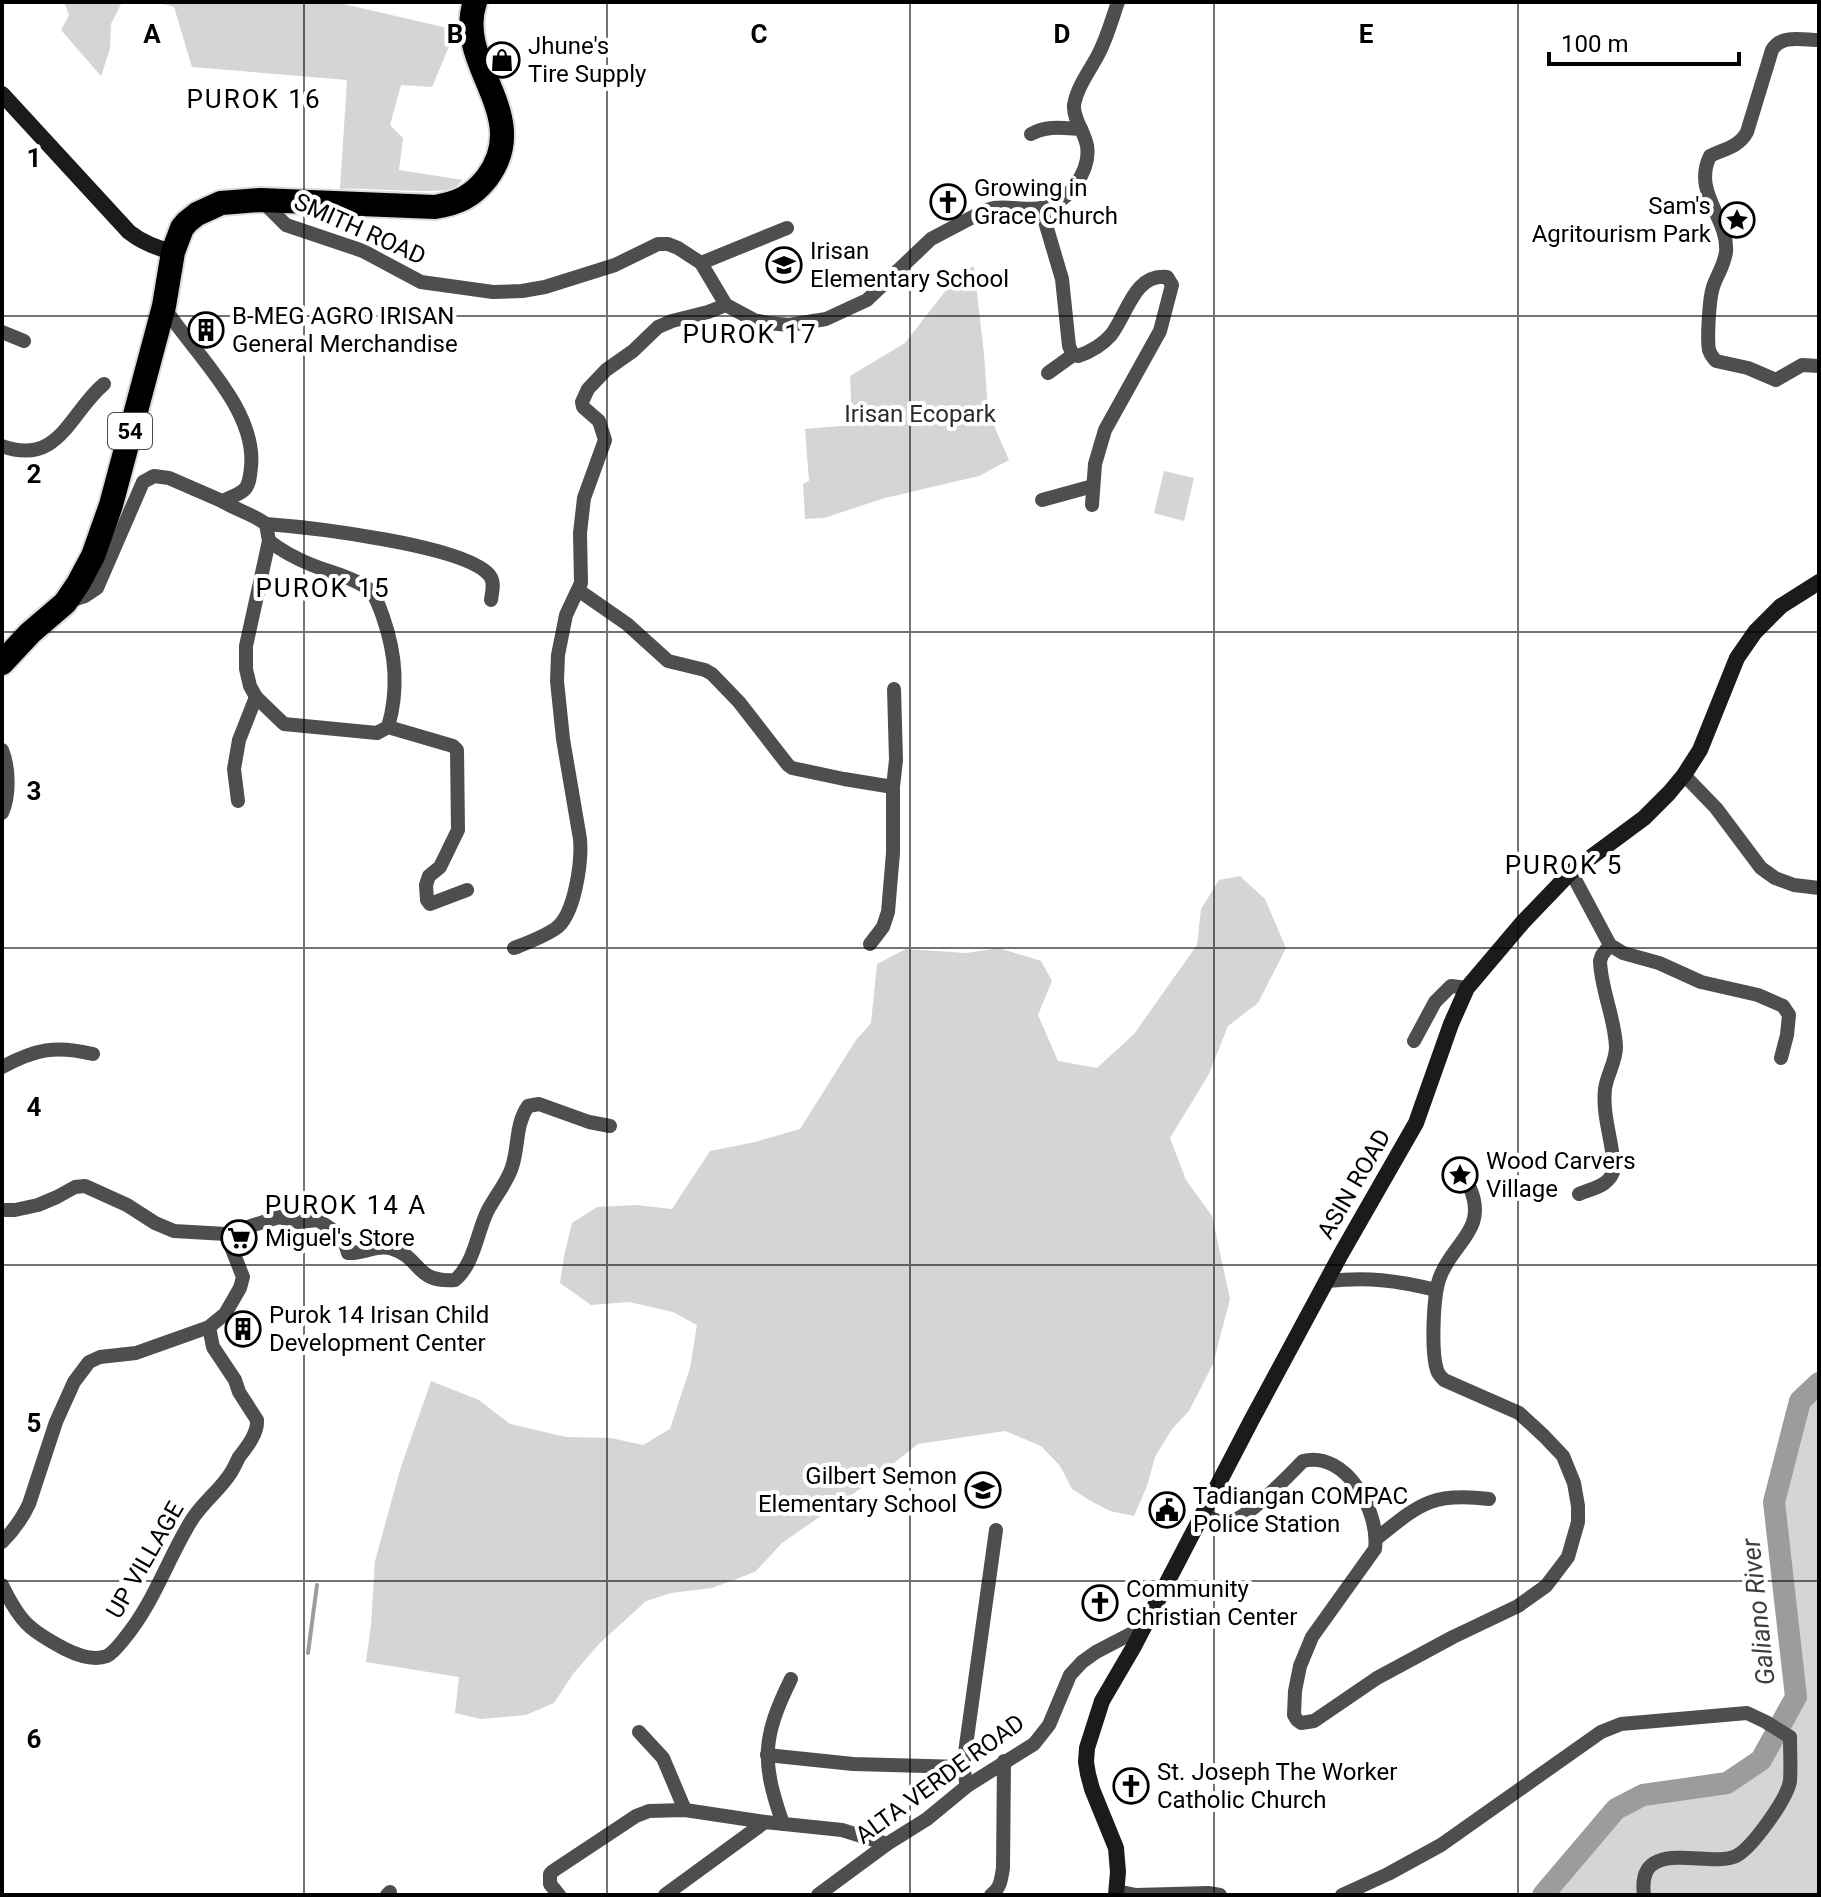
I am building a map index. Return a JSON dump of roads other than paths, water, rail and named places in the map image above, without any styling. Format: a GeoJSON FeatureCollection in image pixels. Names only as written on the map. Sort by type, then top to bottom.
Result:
{"type":"FeatureCollection","features":[{"type":"Feature","properties":{"kind":"highway","name":"54"},"geometry":{"type":"LineString","coordinates":[[2,663],[30,633],[65,603],[93,556],[111,505],[164,306],[173,252],[182,228],[197,214],[221,203],[260,200],[435,207],[454,204],[475,193],[496,164],[502,140],[502,123],[471,37],[471,14],[475,2]]}},
{"type":"Feature","properties":{"kind":"main road"},"geometry":{"type":"LineString","coordinates":[[2,94],[129,232],[151,246],[173,252]]}},
{"type":"Feature","properties":{"kind":"main road","name":"ASIN ROAD"},"geometry":{"type":"LineString","coordinates":[[1117,1893],[1116,1848],[1088,1774],[1087,1748],[1102,1701],[1327,1281],[1416,1123],[1467,988],[1571,872],[1644,818],[1684,775],[1700,750],[1737,658],[1755,632],[1781,606],[1819,582]]}},
{"type":"Feature","properties":{"kind":"street"},"geometry":{"type":"LineString","coordinates":[[787,228],[701,263],[726,305],[768,323],[789,325],[826,319],[867,300],[931,239],[972,217],[986,210],[1004,207],[1041,208],[1057,203],[1079,178],[1087,157],[1087,148],[1075,115],[1075,100],[1103,43],[1118,2]]}},
{"type":"Feature","properties":{"kind":"street"},"geometry":{"type":"LineString","coordinates":[[1819,40],[1784,40],[1776,43],[1744,139],[1710,156],[1705,177],[1706,193],[1726,248],[1724,265],[1711,292],[1708,339],[1712,357],[1716,361],[1748,368],[1776,380],[1802,365],[1819,366]]}},
{"type":"Feature","properties":{"kind":"street"},"geometry":{"type":"LineString","coordinates":[[1031,134],[1042,128],[1081,129]]}},
{"type":"Feature","properties":{"kind":"street","name":"SMITH ROAD"},"geometry":{"type":"LineString","coordinates":[[260,200],[286,225],[363,251],[421,282],[493,292],[522,291],[615,265],[658,244],[678,248],[701,263]]}},
{"type":"Feature","properties":{"kind":"street"},"geometry":{"type":"LineString","coordinates":[[1041,208],[1062,279],[1069,346],[1073,355]]}},
{"type":"Feature","properties":{"kind":"street"},"geometry":{"type":"LineString","coordinates":[[1048,373],[1112,334],[1134,295],[1150,279],[1162,275],[1170,280],[1172,285],[1160,331],[1105,430],[1095,464],[1092,505]]}},
{"type":"Feature","properties":{"kind":"street"},"geometry":{"type":"LineString","coordinates":[[514,948],[557,928],[567,911],[579,874],[580,839],[563,739],[557,681],[562,630],[578,590],[582,570],[580,533],[584,498],[605,440],[599,421],[583,407],[584,395],[606,370],[633,351],[658,327],[726,305]]}},
{"type":"Feature","properties":{"kind":"street"},"geometry":{"type":"LineString","coordinates":[[164,306],[231,398],[245,425],[252,456],[249,483],[245,489],[222,501]]}},
{"type":"Feature","properties":{"kind":"street"},"geometry":{"type":"LineString","coordinates":[[2,332],[24,341]]}},
{"type":"Feature","properties":{"kind":"street"},"geometry":{"type":"LineString","coordinates":[[2,446],[12,450],[42,449],[57,440],[91,395],[104,384]]}},
{"type":"Feature","properties":{"kind":"street"},"geometry":{"type":"LineString","coordinates":[[65,603],[97,588],[143,482],[154,476],[169,478],[266,524],[419,545],[476,564],[491,577],[491,600]]}},
{"type":"Feature","properties":{"kind":"street"},"geometry":{"type":"LineString","coordinates":[[1042,500],[1093,486]]}},
{"type":"Feature","properties":{"kind":"street"},"geometry":{"type":"LineString","coordinates":[[266,524],[269,541],[246,646],[246,669],[256,697],[284,724],[377,733],[388,727],[393,712],[395,661],[378,602],[368,588],[311,565],[269,541]]}},
{"type":"Feature","properties":{"kind":"street"},"geometry":{"type":"LineString","coordinates":[[578,590],[627,624],[668,661],[712,674],[739,702],[792,768],[893,787]]}},
{"type":"Feature","properties":{"kind":"street"},"geometry":{"type":"LineString","coordinates":[[870,944],[883,927],[888,912],[896,760],[894,689]]}},
{"type":"Feature","properties":{"kind":"street"},"geometry":{"type":"LineString","coordinates":[[238,801],[234,769],[236,754],[256,697]]}},
{"type":"Feature","properties":{"kind":"street"},"geometry":{"type":"LineString","coordinates":[[388,727],[453,746],[457,750],[458,830],[440,867],[429,876],[427,900],[430,904],[467,890]]}},
{"type":"Feature","properties":{"kind":"street"},"geometry":{"type":"LineString","coordinates":[[2,750],[7,770],[2,813]]}},
{"type":"Feature","properties":{"kind":"street"},"geometry":{"type":"LineString","coordinates":[[1684,775],[1716,808],[1761,868],[1775,878],[1794,885],[1819,888]]}},
{"type":"Feature","properties":{"kind":"street"},"geometry":{"type":"LineString","coordinates":[[1571,872],[1610,945],[1623,953],[1659,963],[1701,982],[1758,995],[1783,1006],[1789,1015],[1781,1058]]}},
{"type":"Feature","properties":{"kind":"street"},"geometry":{"type":"LineString","coordinates":[[1579,1194],[1609,1181],[1614,1169],[1605,1090],[1616,1046],[1600,961],[1610,945]]}},
{"type":"Feature","properties":{"kind":"street"},"geometry":{"type":"LineString","coordinates":[[1414,1041],[1440,995],[1451,986],[1467,988]]}},
{"type":"Feature","properties":{"kind":"street"},"geometry":{"type":"LineString","coordinates":[[2,1067],[19,1058],[57,1048],[93,1054]]}},
{"type":"Feature","properties":{"kind":"street"},"geometry":{"type":"LineString","coordinates":[[2,1210],[38,1205],[75,1187],[85,1186],[174,1231],[226,1234],[279,1217],[298,1222],[318,1220],[343,1237],[348,1253],[377,1247],[396,1249],[430,1278],[455,1280],[463,1271],[488,1211],[508,1177],[513,1165],[519,1123],[528,1106],[539,1104],[610,1126]]}},
{"type":"Feature","properties":{"kind":"street"},"geometry":{"type":"LineString","coordinates":[[1203,1515],[1220,1522],[1236,1520],[1303,1461],[1311,1459],[1333,1464],[1360,1490],[1374,1523],[1375,1549],[1312,1637],[1305,1652],[1295,1691],[1294,1715],[1301,1723],[1314,1721],[1377,1678],[1518,1606],[1546,1586],[1568,1557],[1578,1522],[1574,1483],[1563,1456],[1519,1413],[1444,1380],[1437,1372],[1434,1338],[1436,1290],[1445,1266],[1470,1231],[1476,1217],[1476,1201],[1470,1188]]}},
{"type":"Feature","properties":{"kind":"street"},"geometry":{"type":"LineString","coordinates":[[2,1542],[18,1524],[29,1504],[56,1422],[74,1382],[89,1362],[100,1357],[136,1353],[209,1327],[225,1314],[243,1277],[226,1234]]}},
{"type":"Feature","properties":{"kind":"street"},"geometry":{"type":"LineString","coordinates":[[1327,1281],[1384,1280],[1436,1290]]}},
{"type":"Feature","properties":{"kind":"street","name":"UP VILLAGE"},"geometry":{"type":"LineString","coordinates":[[2,1585],[14,1609],[32,1629],[73,1653],[88,1657],[110,1655],[129,1633],[150,1603],[192,1520],[231,1473],[258,1425],[235,1380],[213,1347],[209,1327]]}},
{"type":"Feature","properties":{"kind":"street"},"geometry":{"type":"LineString","coordinates":[[1376,1539],[1423,1504],[1463,1496],[1489,1499]]}},
{"type":"Feature","properties":{"kind":"street"},"geometry":{"type":"LineString","coordinates":[[967,1786],[963,1767],[996,1530]]}},
{"type":"Feature","properties":{"kind":"street","name":"ALTA VERDE ROAD"},"geometry":{"type":"LineString","coordinates":[[818,1895],[927,1819],[967,1786],[1034,1744],[1043,1734],[1070,1675],[1082,1662],[1144,1627]]}},
{"type":"Feature","properties":{"kind":"street"},"geometry":{"type":"LineString","coordinates":[[783,1824],[774,1797],[767,1755],[769,1732],[791,1679]]}},
{"type":"Feature","properties":{"kind":"street"},"geometry":{"type":"LineString","coordinates":[[1342,1895],[1441,1845],[1601,1732],[1621,1724],[1747,1713],[1790,1737],[1787,1792],[1766,1825],[1745,1849],[1725,1859],[1681,1857],[1661,1860],[1647,1870],[1642,1885],[1644,1895]]}},
{"type":"Feature","properties":{"kind":"street"},"geometry":{"type":"LineString","coordinates":[[639,1732],[663,1758],[685,1810]]}},
{"type":"Feature","properties":{"kind":"street"},"geometry":{"type":"LineString","coordinates":[[767,1755],[853,1764],[963,1767]]}},
{"type":"Feature","properties":{"kind":"street"},"geometry":{"type":"LineString","coordinates":[[991,1895],[1001,1883],[1003,1868],[1004,1761]]}},
{"type":"Feature","properties":{"kind":"street"},"geometry":{"type":"LineString","coordinates":[[559,1895],[550,1884],[553,1871],[636,1816],[649,1811],[685,1810],[842,1830],[887,1844]]}},
{"type":"Feature","properties":{"kind":"street"},"geometry":{"type":"LineString","coordinates":[[665,1895],[765,1822]]}},
{"type":"Feature","properties":{"kind":"street"},"geometry":{"type":"LineString","coordinates":[[1117,1893],[1220,1895]]}},
{"type":"Feature","properties":{"kind":"waterway","name":"Galiano River"},"geometry":{"type":"LineString","coordinates":[[1543,1895],[1616,1809],[1643,1795],[1727,1783],[1761,1760],[1796,1697],[1774,1502],[1800,1401],[1819,1383]]}},
{"type":"Feature","properties":{"kind":"waterway"},"geometry":{"type":"LineString","coordinates":[[308,1653],[317,1585]]}},
{"type":"Feature","properties":{"kind":"place","name":"Jhune's Tire Supply"},"geometry":{"type":"Point","coordinates":[502,60]}},
{"type":"Feature","properties":{"kind":"place","name":"Growing in Grace Church"},"geometry":{"type":"Point","coordinates":[948,202]}},
{"type":"Feature","properties":{"kind":"place","name":"Sam's Agritourism Park"},"geometry":{"type":"Point","coordinates":[1737,220]}},
{"type":"Feature","properties":{"kind":"place","name":"Irisan Elementary School"},"geometry":{"type":"Point","coordinates":[784,265]}},
{"type":"Feature","properties":{"kind":"place","name":"B-MEG AGRO IRISAN General Merchandise"},"geometry":{"type":"Point","coordinates":[206,330]}},
{"type":"Feature","properties":{"kind":"place","name":"Wood Carvers Village"},"geometry":{"type":"Point","coordinates":[1460,1175]}},
{"type":"Feature","properties":{"kind":"place","name":"Miguel's Store"},"geometry":{"type":"Point","coordinates":[239,1238]}},
{"type":"Feature","properties":{"kind":"place","name":"Purok 14 Irisan Child Development Center"},"geometry":{"type":"Point","coordinates":[243,1329]}},
{"type":"Feature","properties":{"kind":"place","name":"Gilbert Semon Elementary School"},"geometry":{"type":"Point","coordinates":[983,1490]}},
{"type":"Feature","properties":{"kind":"place","name":"Tadiangan COMPAC Police Station"},"geometry":{"type":"Point","coordinates":[1167,1510]}},
{"type":"Feature","properties":{"kind":"place","name":"Community Christian Center"},"geometry":{"type":"Point","coordinates":[1100,1603]}},
{"type":"Feature","properties":{"kind":"place","name":"St. Joseph The Worker Catholic Church"},"geometry":{"type":"Point","coordinates":[1131,1786]}},
{"type":"Feature","properties":{"kind":"district","name":"PUROK 16"},"geometry":{"type":"Point","coordinates":[254,99]}},
{"type":"Feature","properties":{"kind":"district","name":"PUROK 17"},"geometry":{"type":"Point","coordinates":[750,334]}},
{"type":"Feature","properties":{"kind":"district","name":"PUROK 15"},"geometry":{"type":"Point","coordinates":[323,588]}},
{"type":"Feature","properties":{"kind":"district","name":"PUROK 5"},"geometry":{"type":"Point","coordinates":[1564,865]}},
{"type":"Feature","properties":{"kind":"district","name":"PUROK 14 A"},"geometry":{"type":"Point","coordinates":[346,1205]}},
{"type":"Feature","properties":{"kind":"park label","name":"Irisan Ecopark"},"geometry":{"type":"Point","coordinates":[920,414]}}]}
